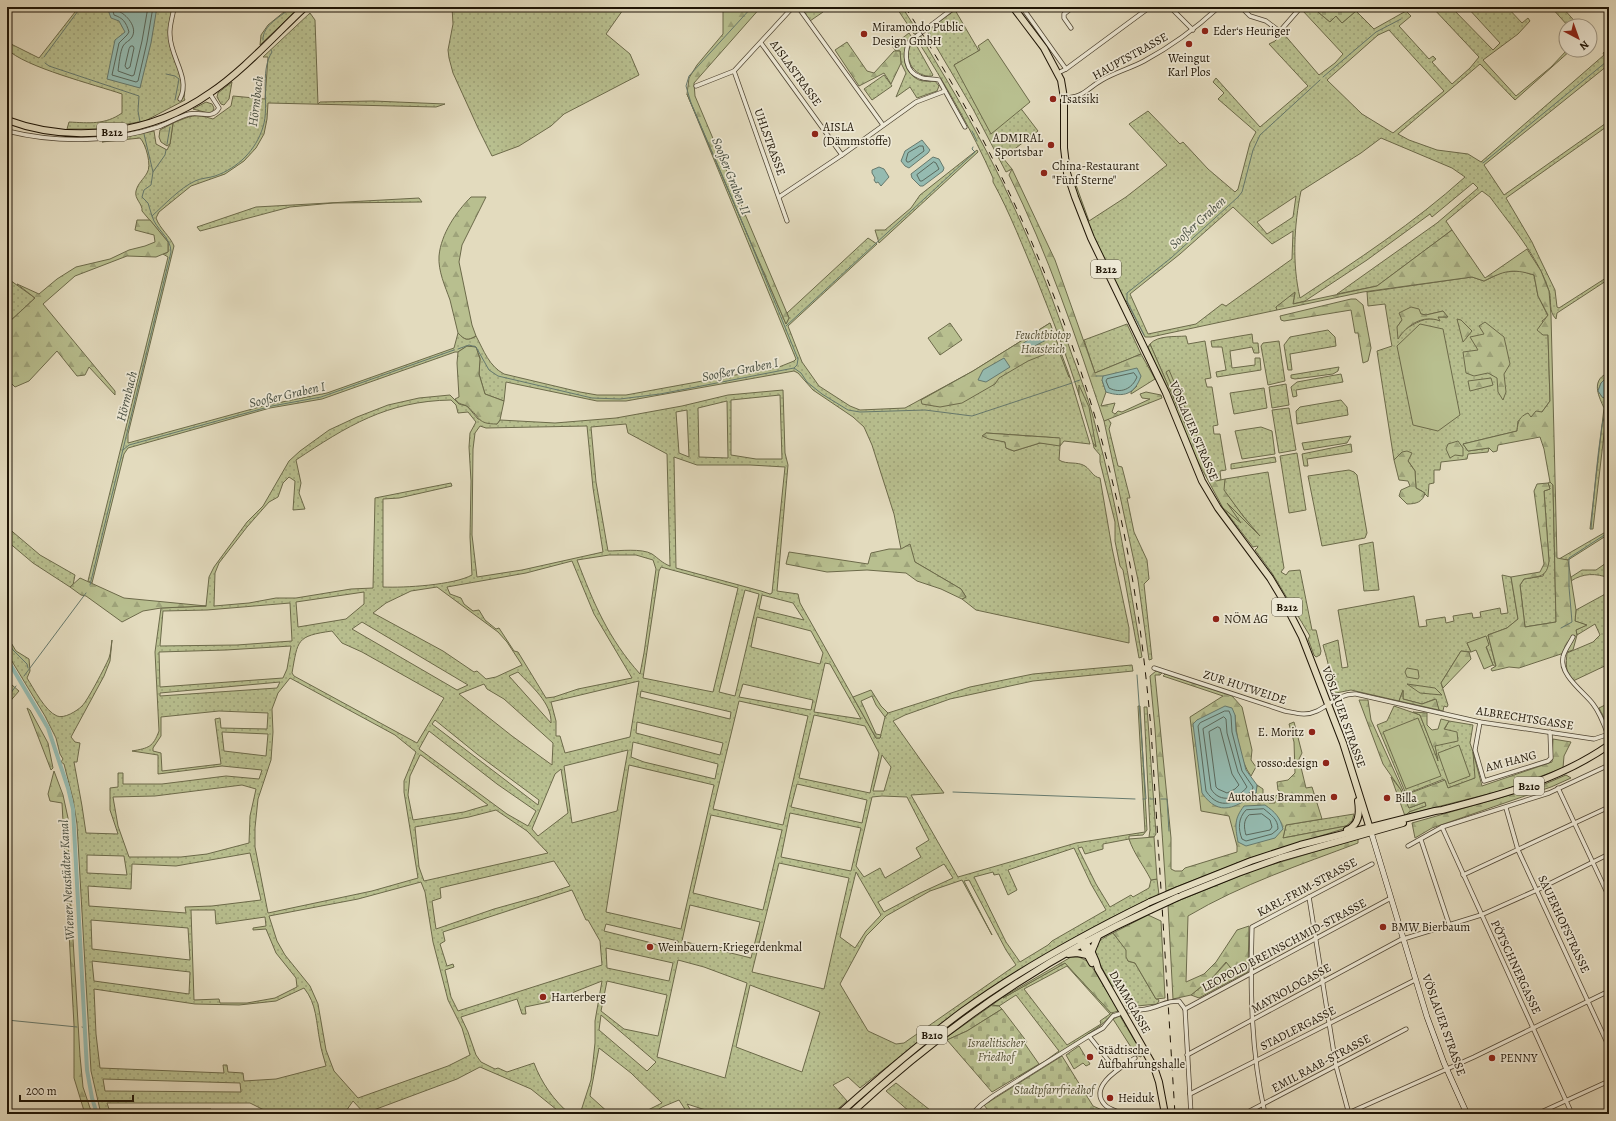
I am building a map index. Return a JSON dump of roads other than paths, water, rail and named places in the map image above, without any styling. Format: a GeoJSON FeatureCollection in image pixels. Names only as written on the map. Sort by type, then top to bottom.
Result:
{"type":"FeatureCollection","features":[{"type":"Feature","properties":{"kind":"main road","name":"B212"},"geometry":{"type":"LineString","coordinates":[[7,120],[41,131],[87,134],[114,131],[138,126],[160,119],[179,111],[210,94],[230,78],[305,7]]}},
{"type":"Feature","properties":{"kind":"main road","name":"B212"},"geometry":{"type":"LineString","coordinates":[[1013,7],[1044,48],[1058,73],[1063,86],[1064,98]]}},
{"type":"Feature","properties":{"kind":"main road","name":"VÖSLAUER STRASSE"},"geometry":{"type":"LineString","coordinates":[[1064,98],[1064,148],[1067,173],[1074,197],[1091,238],[1166,393],[1202,481],[1218,508],[1250,550],[1282,598],[1305,644],[1328,704],[1358,790],[1370,830]]}},
{"type":"Feature","properties":{"kind":"main road","name":"B210"},"geometry":{"type":"LineString","coordinates":[[850,1114],[884,1082],[925,1048],[1004,991],[1064,954],[1150,910],[1238,872],[1370,830],[1502,794],[1540,781],[1575,766],[1609,745]]}},
{"type":"Feature","properties":{"kind":"main road","name":"B210"},"geometry":{"type":"LineString","coordinates":[[840,1114],[880,1077],[964,1010],[1026,969],[1079,938],[1150,902],[1178,890],[1250,862],[1348,830],[1356,823],[1360,813],[1357,798],[1358,790]]}},
{"type":"Feature","properties":{"kind":"main road","name":"B210"},"geometry":{"type":"LineString","coordinates":[[1322,839],[1370,830]]}},
{"type":"Feature","properties":{"kind":"main road"},"geometry":{"type":"LineString","coordinates":[[1064,954],[1089,954],[1098,936]]}},
{"type":"Feature","properties":{"kind":"main road","name":"DAMMGASSE"},"geometry":{"type":"LineString","coordinates":[[1079,938],[1154,1067],[1159,1082],[1165,1114]]}},
{"type":"Feature","properties":{"kind":"street"},"geometry":{"type":"LineString","coordinates":[[174,7],[169,34],[182,76],[183,94],[180,99]]}},
{"type":"Feature","properties":{"kind":"street"},"geometry":{"type":"LineString","coordinates":[[696,86],[734,71],[792,8],[798,7],[883,125]]}},
{"type":"Feature","properties":{"kind":"street"},"geometry":{"type":"LineString","coordinates":[[955,7],[909,42],[906,60],[912,72],[918,77],[939,80],[965,128]]}},
{"type":"Feature","properties":{"kind":"street"},"geometry":{"type":"LineString","coordinates":[[1022,7],[1066,69]]}},
{"type":"Feature","properties":{"kind":"street"},"geometry":{"type":"LineString","coordinates":[[1071,28],[1064,18],[1064,14],[1073,7]]}},
{"type":"Feature","properties":{"kind":"street"},"geometry":{"type":"LineString","coordinates":[[1058,73],[1066,69],[1150,7]]}},
{"type":"Feature","properties":{"kind":"street"},"geometry":{"type":"LineString","coordinates":[[1170,7],[1193,30]]}},
{"type":"Feature","properties":{"kind":"street","name":"HAUPTSTRASSE"},"geometry":{"type":"LineString","coordinates":[[1064,98],[1083,94],[1102,80],[1168,48],[1193,30],[1219,7]]}},
{"type":"Feature","properties":{"kind":"street"},"geometry":{"type":"LineString","coordinates":[[1242,7],[1250,16],[1266,21],[1279,30],[1301,7]]}},
{"type":"Feature","properties":{"kind":"street","name":"AISLASTRASSE"},"geometry":{"type":"LineString","coordinates":[[761,43],[842,155]]}},
{"type":"Feature","properties":{"kind":"street","name":"UHLSTRASSE"},"geometry":{"type":"LineString","coordinates":[[734,71],[787,221]]}},
{"type":"Feature","properties":{"kind":"street"},"geometry":{"type":"LineString","coordinates":[[779,197],[842,155],[916,102],[945,91]]}},
{"type":"Feature","properties":{"kind":"street"},"geometry":{"type":"LineString","coordinates":[[7,131],[60,139],[80,140],[104,138],[157,127],[197,112],[212,115],[216,113],[219,108],[210,94]]}},
{"type":"Feature","properties":{"kind":"street","name":"ALBRECHTSGASSE"},"geometry":{"type":"LineString","coordinates":[[1328,704],[1339,697],[1349,694],[1356,694],[1480,722],[1594,739],[1609,734],[1592,703],[1573,683],[1565,669],[1563,658],[1573,637]]}},
{"type":"Feature","properties":{"kind":"street","name":"ZUR HUTWEIDE"},"geometry":{"type":"LineString","coordinates":[[1154,668],[1297,713],[1309,714],[1322,709],[1328,704]]}},
{"type":"Feature","properties":{"kind":"street","name":"AM HANG"},"geometry":{"type":"LineString","coordinates":[[1480,722],[1475,750],[1484,781],[1548,761],[1551,758],[1550,732]]}},
{"type":"Feature","properties":{"kind":"street"},"geometry":{"type":"LineString","coordinates":[[1408,846],[1442,827],[1506,808],[1549,793],[1609,765]]}},
{"type":"Feature","properties":{"kind":"street"},"geometry":{"type":"LineString","coordinates":[[1558,788],[1609,897]]}},
{"type":"Feature","properties":{"kind":"street"},"geometry":{"type":"LineString","coordinates":[[1463,874],[1609,807]]}},
{"type":"Feature","properties":{"kind":"street","name":"SAUERHOFSTRASSE"},"geometry":{"type":"LineString","coordinates":[[1506,808],[1518,850],[1609,1047]]}},
{"type":"Feature","properties":{"kind":"street","name":"PÖTSCHNERGASSE"},"geometry":{"type":"LineString","coordinates":[[1442,827],[1572,1114]]}},
{"type":"Feature","properties":{"kind":"street","name":"VÖSLAUER STRASSE"},"geometry":{"type":"LineString","coordinates":[[1370,830],[1404,938],[1415,980],[1446,1068],[1467,1114]]}},
{"type":"Feature","properties":{"kind":"street"},"geometry":{"type":"LineString","coordinates":[[1421,840],[1449,924]]}},
{"type":"Feature","properties":{"kind":"street","name":"MAYNOLOGASSE"},"geometry":{"type":"LineString","coordinates":[[1187,1055],[1404,938],[1481,915],[1594,863],[1609,854]]}},
{"type":"Feature","properties":{"kind":"street","name":"KARL-FRIM-STRASSE"},"geometry":{"type":"LineString","coordinates":[[1251,974],[1252,927],[1372,864]]}},
{"type":"Feature","properties":{"kind":"street"},"geometry":{"type":"LineString","coordinates":[[1309,897],[1336,1066],[1348,1114],[1609,991]]}},
{"type":"Feature","properties":{"kind":"street","name":"LEOPOLD BREINSCHMID-STRASSE"},"geometry":{"type":"LineString","coordinates":[[1185,1009],[1391,898]]}},
{"type":"Feature","properties":{"kind":"street"},"geometry":{"type":"LineString","coordinates":[[1251,974],[1252,1020],[1256,1061],[1265,1114]]}},
{"type":"Feature","properties":{"kind":"street","name":"STADLERGASSE"},"geometry":{"type":"LineString","coordinates":[[1190,1094],[1415,980]]}},
{"type":"Feature","properties":{"kind":"street"},"geometry":{"type":"LineString","coordinates":[[1128,1012],[1152,1008],[1167,1001],[1179,1001],[1185,1009],[1191,1114]]}},
{"type":"Feature","properties":{"kind":"street"},"geometry":{"type":"LineString","coordinates":[[972,1114],[993,1096],[1103,1028],[1114,1016],[1119,1014]]}},
{"type":"Feature","properties":{"kind":"street","name":"EMIL RAAB-STRASSE"},"geometry":{"type":"LineString","coordinates":[[1244,1114],[1406,1029]]}},
{"type":"Feature","properties":{"kind":"street"},"geometry":{"type":"LineString","coordinates":[[1089,1036],[1116,1070]]}},
{"type":"Feature","properties":{"kind":"street"},"geometry":{"type":"LineString","coordinates":[[1122,1114],[1104,1105],[1100,1092],[1105,1080],[1116,1070],[1134,1058]]}},
{"type":"Feature","properties":{"kind":"street"},"geometry":{"type":"LineString","coordinates":[[1539,1112],[1609,1081]]}},
{"type":"Feature","properties":{"kind":"water"},"geometry":{"type":"Polygon","coordinates":[[[107,7],[157,7],[151,43],[140,88],[107,79],[115,40],[125,32],[119,21],[111,18],[107,7]]]}},
{"type":"Feature","properties":{"kind":"water"},"geometry":{"type":"Polygon","coordinates":[[[922,140],[930,150],[909,168],[905,166],[901,161],[905,151],[922,140]]]}},
{"type":"Feature","properties":{"kind":"water"},"geometry":{"type":"Polygon","coordinates":[[[933,157],[939,159],[944,168],[943,171],[923,186],[920,186],[912,178],[911,174],[933,157]]]}},
{"type":"Feature","properties":{"kind":"water"},"geometry":{"type":"Polygon","coordinates":[[[879,167],[884,169],[889,177],[881,186],[878,182],[876,183],[872,173],[872,170],[879,167]]]}},
{"type":"Feature","properties":{"kind":"water"},"geometry":{"type":"Polygon","coordinates":[[[1045,329],[1050,338],[1027,350],[1022,344],[1045,329]]]}},
{"type":"Feature","properties":{"kind":"water"},"geometry":{"type":"Polygon","coordinates":[[[1004,358],[1010,367],[986,382],[978,380],[983,370],[1004,358]]]}},
{"type":"Feature","properties":{"kind":"water"},"geometry":{"type":"Polygon","coordinates":[[[1137,368],[1141,376],[1136,387],[1132,391],[1118,395],[1106,392],[1102,380],[1103,376],[1137,368]]]}},
{"type":"Feature","properties":{"kind":"water"},"geometry":{"type":"Polygon","coordinates":[[[1604,380],[1609,384],[1609,393],[1603,398],[1598,391],[1604,380]]]}},
{"type":"Feature","properties":{"kind":"water"},"geometry":{"type":"Polygon","coordinates":[[[1225,706],[1232,708],[1235,715],[1236,731],[1246,770],[1257,785],[1256,793],[1249,798],[1235,806],[1222,808],[1215,806],[1208,801],[1202,793],[1193,724],[1197,720],[1225,706]]]}},
{"type":"Feature","properties":{"kind":"water"},"geometry":{"type":"Polygon","coordinates":[[[1265,805],[1277,815],[1283,829],[1275,838],[1246,846],[1238,842],[1236,823],[1238,815],[1244,806],[1265,805]]]}},
{"type":"Feature","properties":{"kind":"waterway","name":"Hörmbach"},"geometry":{"type":"LineString","coordinates":[[44,57],[81,7]]}},
{"type":"Feature","properties":{"kind":"waterway","name":"Hörmbach"},"geometry":{"type":"LineString","coordinates":[[263,40],[269,25],[292,7]]}},
{"type":"Feature","properties":{"kind":"waterway","name":"Sooßer Graben II"},"geometry":{"type":"LineString","coordinates":[[752,7],[689,76],[686,86],[691,103],[743,224],[798,359],[797,365],[794,368]]}},
{"type":"Feature","properties":{"kind":"waterway","name":"Sooßer Graben"},"geometry":{"type":"LineString","coordinates":[[1323,77],[1376,32],[1401,19]]}},
{"type":"Feature","properties":{"kind":"waterway","name":"Hörmbach"},"geometry":{"type":"LineString","coordinates":[[90,585],[171,252],[169,242],[152,216],[172,197],[189,184],[197,180],[223,173],[238,163],[251,151],[260,135],[265,118],[265,79],[268,60],[272,52],[271,50]]}},
{"type":"Feature","properties":{"kind":"waterway"},"geometry":{"type":"LineString","coordinates":[[1483,163],[1606,62]]}},
{"type":"Feature","properties":{"kind":"waterway","name":"Hörmbach"},"geometry":{"type":"LineString","coordinates":[[45,63],[49,66],[139,96],[138,111],[140,122]]}},
{"type":"Feature","properties":{"kind":"waterway"},"geometry":{"type":"LineString","coordinates":[[166,74],[175,76],[179,79],[175,100]]}},
{"type":"Feature","properties":{"kind":"waterway","name":"Sooßer Graben"},"geometry":{"type":"LineString","coordinates":[[1144,335],[1127,301],[1127,293],[1171,258],[1238,197],[1242,192],[1253,150],[1260,135],[1320,80]]}},
{"type":"Feature","properties":{"kind":"waterway"},"geometry":{"type":"LineString","coordinates":[[167,144],[170,127]]}},
{"type":"Feature","properties":{"kind":"waterway"},"geometry":{"type":"LineString","coordinates":[[972,131],[977,141]]}},
{"type":"Feature","properties":{"kind":"waterway","name":"Hörmbach"},"geometry":{"type":"LineString","coordinates":[[144,134],[153,172],[151,185],[144,190],[142,197],[148,203],[152,216]]}},
{"type":"Feature","properties":{"kind":"waterway"},"geometry":{"type":"LineString","coordinates":[[786,326],[975,152],[972,149],[973,147]]}},
{"type":"Feature","properties":{"kind":"waterway"},"geometry":{"type":"LineString","coordinates":[[153,172],[165,155],[166,150]]}},
{"type":"Feature","properties":{"kind":"waterway","name":"Sooßer Graben I"},"geometry":{"type":"LineString","coordinates":[[458,349],[469,345],[476,347],[489,370],[498,376],[592,398],[620,399],[660,394],[794,368],[801,373],[807,382],[822,394],[848,410],[860,412],[925,410],[972,416],[1072,383]]}},
{"type":"Feature","properties":{"kind":"waterway","name":"Sooßer Graben I"},"geometry":{"type":"LineString","coordinates":[[123,450],[129,445],[272,406],[321,397],[454,350]]}},
{"type":"Feature","properties":{"kind":"waterway","name":"Sooßer Graben"},"geometry":{"type":"LineString","coordinates":[[1096,376],[1103,376]]}},
{"type":"Feature","properties":{"kind":"waterway","name":"Sooßer Graben"},"geometry":{"type":"LineString","coordinates":[[1074,382],[1080,380]]}},
{"type":"Feature","properties":{"kind":"waterway"},"geometry":{"type":"LineString","coordinates":[[1591,529],[1600,438],[1602,425],[1608,406],[1607,395],[1609,394]]}},
{"type":"Feature","properties":{"kind":"waterway"},"geometry":{"type":"LineString","coordinates":[[1561,628],[1572,622],[1569,587],[1569,558],[1609,532]]}},
{"type":"Feature","properties":{"kind":"waterway","name":"Hörmbach"},"geometry":{"type":"LineString","coordinates":[[24,676],[86,593]]}},
{"type":"Feature","properties":{"kind":"waterway"},"geometry":{"type":"LineString","coordinates":[[7,640],[13,650],[27,664],[28,668]]}},
{"type":"Feature","properties":{"kind":"waterway","name":"Wiener Neustädter Kanal"},"geometry":{"type":"LineString","coordinates":[[7,659],[48,728],[68,788],[73,809],[87,1070],[92,1098],[97,1114]]}},
{"type":"Feature","properties":{"kind":"waterway"},"geometry":{"type":"LineString","coordinates":[[1137,675],[1146,799],[1143,799]]}},
{"type":"Feature","properties":{"kind":"waterway","name":"Hörmbach"},"geometry":{"type":"LineString","coordinates":[[7,698],[16,686]]}},
{"type":"Feature","properties":{"kind":"waterway"},"geometry":{"type":"LineString","coordinates":[[953,792],[1135,799]]}},
{"type":"Feature","properties":{"kind":"waterway"},"geometry":{"type":"LineString","coordinates":[[1161,799],[1167,799],[1169,831]]}},
{"type":"Feature","properties":{"kind":"waterway"},"geometry":{"type":"LineString","coordinates":[[7,1020],[77,1027]]}},
{"type":"Feature","properties":{"kind":"railway"},"geometry":{"type":"LineString","coordinates":[[905,7],[940,63],[972,120],[1003,179],[1030,238],[1078,361],[1114,488],[1132,578],[1141,638],[1151,729],[1175,1114]]}},
{"type":"Feature","properties":{"kind":"place","name":"Eder‘s Heuriger"},"geometry":{"type":"Point","coordinates":[1205,31]}},
{"type":"Feature","properties":{"kind":"place","name":"Miramondo Public Design GmbH"},"geometry":{"type":"Point","coordinates":[864,34]}},
{"type":"Feature","properties":{"kind":"place","name":"Weingut Karl Plos"},"geometry":{"type":"Point","coordinates":[1189,44]}},
{"type":"Feature","properties":{"kind":"place","name":"Tsatsiki"},"geometry":{"type":"Point","coordinates":[1053,99]}},
{"type":"Feature","properties":{"kind":"place","name":"AISLA (Dämmstoffe)"},"geometry":{"type":"Point","coordinates":[815,134]}},
{"type":"Feature","properties":{"kind":"place","name":"ADMIRAL Sportsbar"},"geometry":{"type":"Point","coordinates":[1051,145]}},
{"type":"Feature","properties":{"kind":"place","name":"China-Restaurant \"Fünf Sterne\""},"geometry":{"type":"Point","coordinates":[1044,173]}},
{"type":"Feature","properties":{"kind":"place","name":"NÖM AG"},"geometry":{"type":"Point","coordinates":[1216,619]}},
{"type":"Feature","properties":{"kind":"place","name":"E. Moritz"},"geometry":{"type":"Point","coordinates":[1312,732]}},
{"type":"Feature","properties":{"kind":"place","name":"rosso:design"},"geometry":{"type":"Point","coordinates":[1326,763]}},
{"type":"Feature","properties":{"kind":"place","name":"Autohaus Brammen"},"geometry":{"type":"Point","coordinates":[1334,797]}},
{"type":"Feature","properties":{"kind":"place","name":"Billa"},"geometry":{"type":"Point","coordinates":[1387,798]}},
{"type":"Feature","properties":{"kind":"place","name":"BMW Bierbaum"},"geometry":{"type":"Point","coordinates":[1383,927]}},
{"type":"Feature","properties":{"kind":"place","name":"Weinbauern-Kriegerdenkmal"},"geometry":{"type":"Point","coordinates":[650,947]}},
{"type":"Feature","properties":{"kind":"place","name":"Harterberg"},"geometry":{"type":"Point","coordinates":[543,997]}},
{"type":"Feature","properties":{"kind":"place","name":"Städtische Aufbahrungshalle"},"geometry":{"type":"Point","coordinates":[1090,1057]}},
{"type":"Feature","properties":{"kind":"place","name":"PENNY"},"geometry":{"type":"Point","coordinates":[1492,1058]}},
{"type":"Feature","properties":{"kind":"place","name":"Heiduk"},"geometry":{"type":"Point","coordinates":[1110,1098]}},
{"type":"Feature","properties":{"kind":"park label","name":"Feuchtbiotop Haasteich"},"geometry":{"type":"Point","coordinates":[1043,342]}},
{"type":"Feature","properties":{"kind":"park label","name":"Israelitischer Friedhof"},"geometry":{"type":"Point","coordinates":[996,1050]}},
{"type":"Feature","properties":{"kind":"park label","name":"Stadtpfarrfriedhof"},"geometry":{"type":"Point","coordinates":[1054,1090]}}]}
